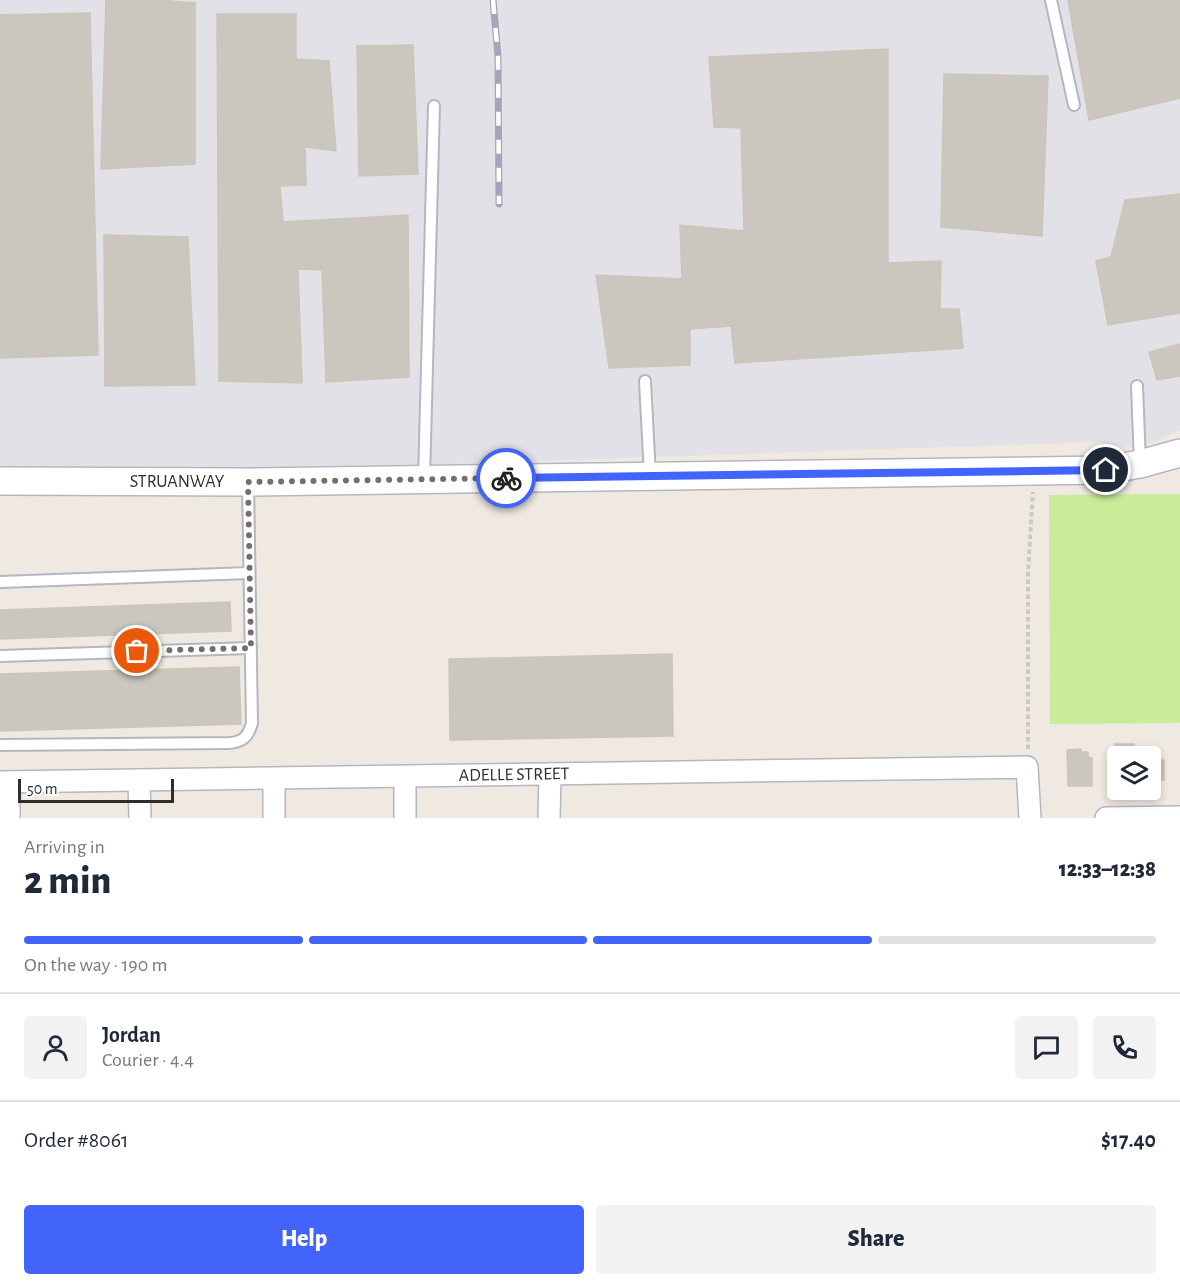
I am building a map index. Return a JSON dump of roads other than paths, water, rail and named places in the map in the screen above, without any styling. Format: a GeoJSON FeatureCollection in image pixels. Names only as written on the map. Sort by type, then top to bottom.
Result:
{"type":"FeatureCollection","features":[{"type":"Feature","properties":{"kind":"street","name":"STRUANWAY"},"geometry":{"type":"LineString","coordinates":[[0,481],[248,482],[1106,470],[1180,453]]}},
{"type":"Feature","properties":{"kind":"street","name":"ADELLE STREET"},"geometry":{"type":"LineString","coordinates":[[4,782],[1028,768],[1030,818]]}},
{"type":"Feature","properties":{"kind":"street"},"geometry":{"type":"LineString","coordinates":[[549,818],[550,774]]}},
{"type":"Feature","properties":{"kind":"street"},"geometry":{"type":"LineString","coordinates":[[405,777],[405,818]]}},
{"type":"Feature","properties":{"kind":"street"},"geometry":{"type":"LineString","coordinates":[[274,779],[274,818]]}},
{"type":"Feature","properties":{"kind":"street"},"geometry":{"type":"LineString","coordinates":[[139,780],[140,818]]}},
{"type":"Feature","properties":{"kind":"street"},"geometry":{"type":"LineString","coordinates":[[4,782],[9,818]]}},
{"type":"Feature","properties":{"kind":"street"},"geometry":{"type":"LineString","coordinates":[[1106,818],[1180,817]]}},
{"type":"Feature","properties":{"kind":"lane"},"geometry":{"type":"LineString","coordinates":[[1052,0],[1074,105]]}},
{"type":"Feature","properties":{"kind":"lane"},"geometry":{"type":"LineString","coordinates":[[424,480],[434,106]]}},
{"type":"Feature","properties":{"kind":"lane"},"geometry":{"type":"LineString","coordinates":[[645,381],[650,476]]}},
{"type":"Feature","properties":{"kind":"lane"},"geometry":{"type":"LineString","coordinates":[[1137,386],[1140,464]]}},
{"type":"Feature","properties":{"kind":"lane"},"geometry":{"type":"LineString","coordinates":[[0,745],[239,742],[250,732],[252,723],[248,482]]}},
{"type":"Feature","properties":{"kind":"lane"},"geometry":{"type":"LineString","coordinates":[[0,582],[249,573]]}},
{"type":"Feature","properties":{"kind":"lane"},"geometry":{"type":"LineString","coordinates":[[0,656],[251,648]]}},
{"type":"Feature","properties":{"kind":"railway"},"geometry":{"type":"LineString","coordinates":[[493,0],[498,56],[499,204]]}}]}
